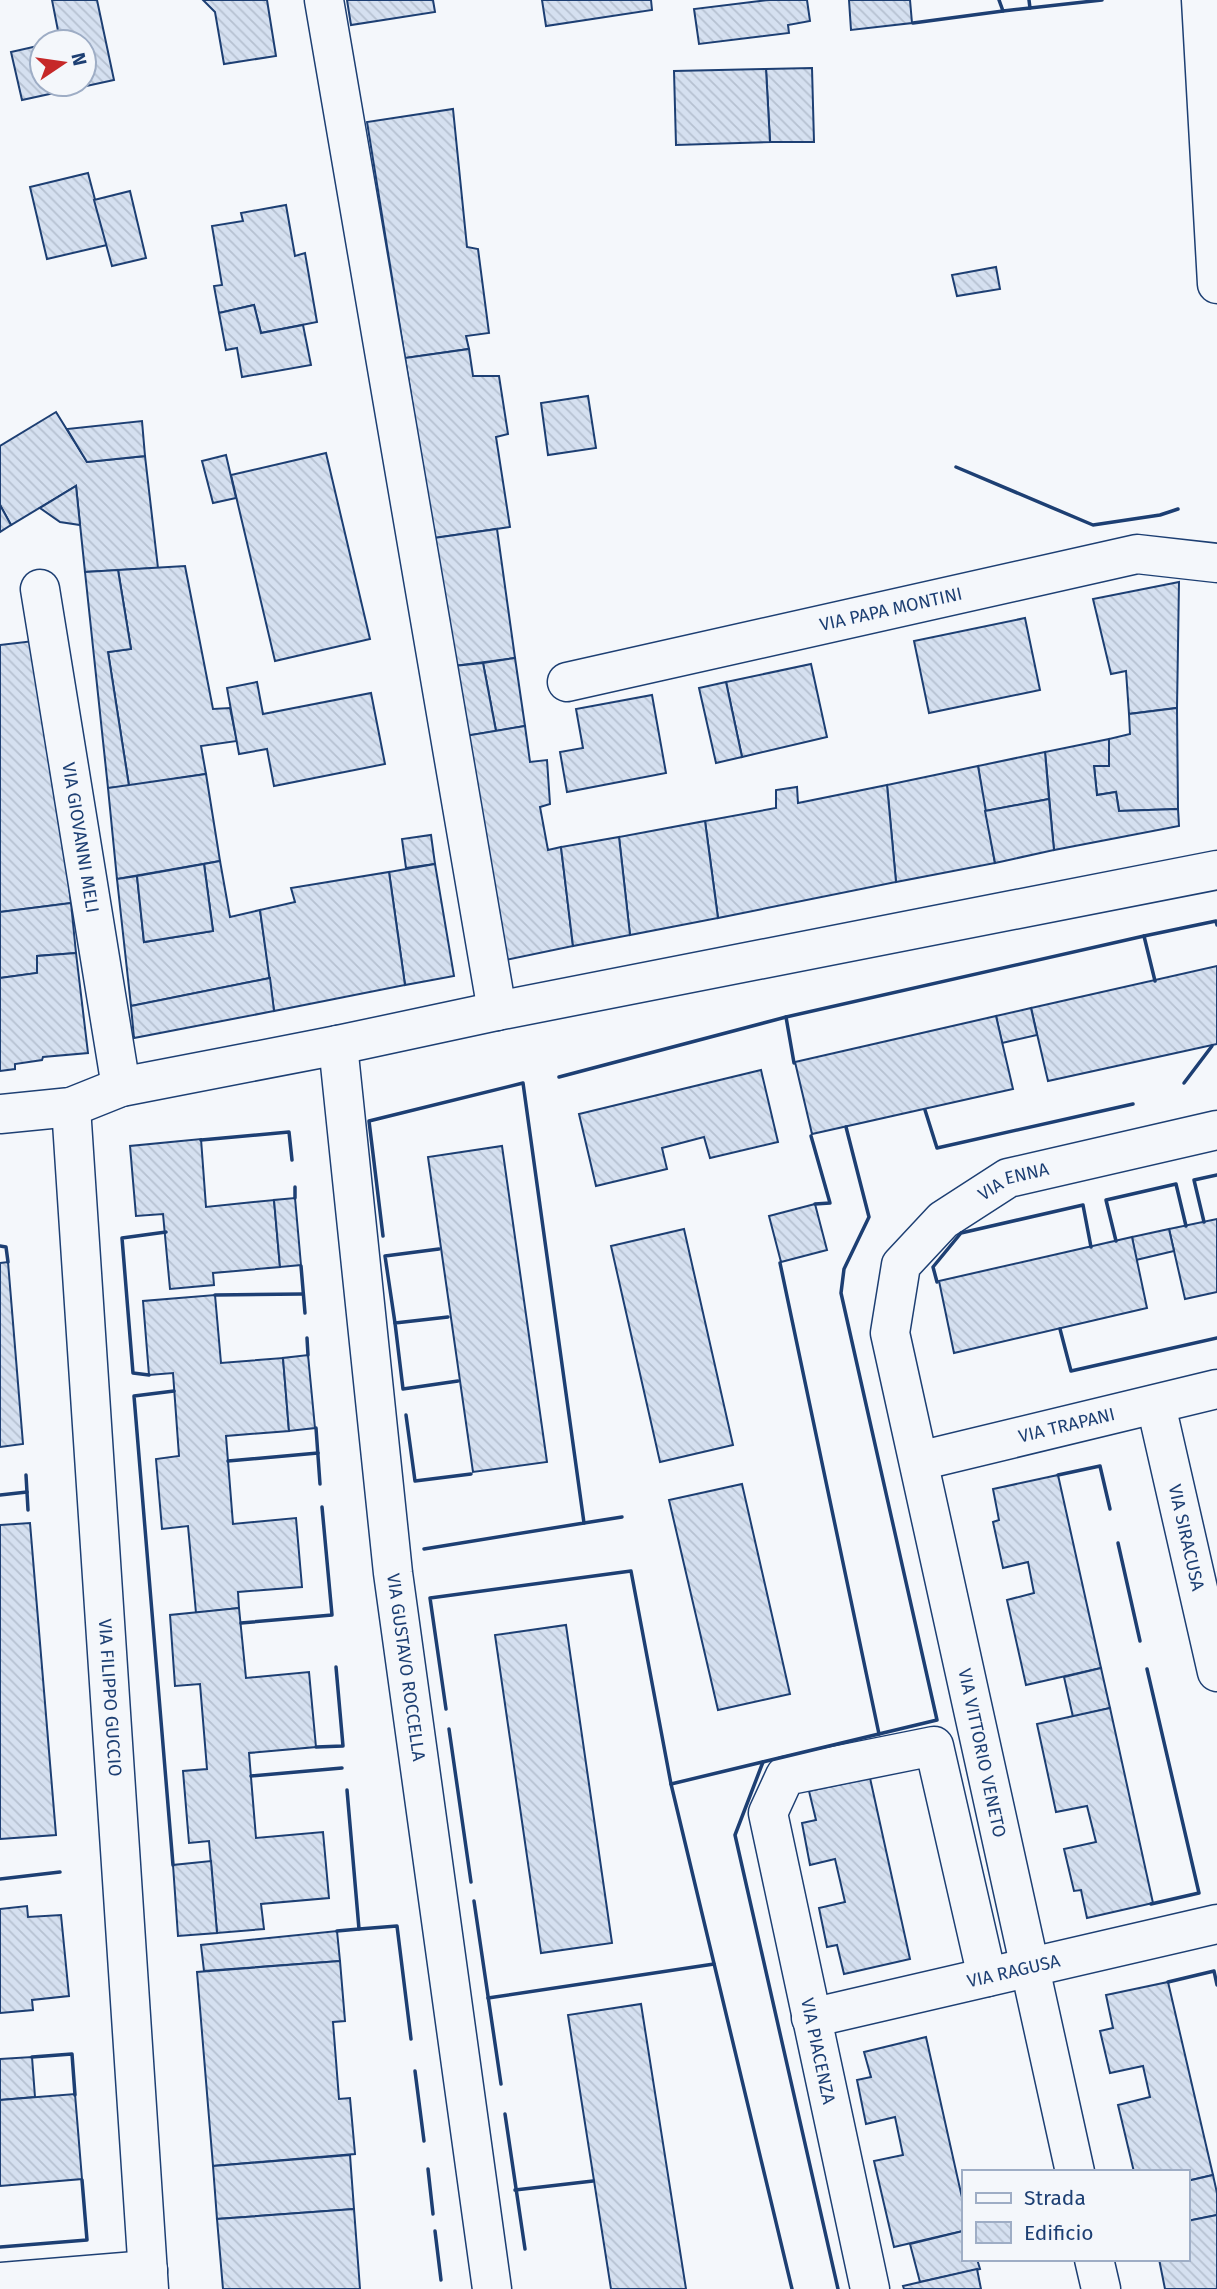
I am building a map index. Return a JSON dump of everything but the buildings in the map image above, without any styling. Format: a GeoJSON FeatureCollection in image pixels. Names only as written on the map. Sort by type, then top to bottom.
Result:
{"type":"FeatureCollection","features":[{"type":"Feature","properties":{"kind":"street"},"geometry":{"type":"LineString","coordinates":[[324,0],[497,1011]]}},
{"type":"Feature","properties":{"kind":"street"},"geometry":{"type":"LineString","coordinates":[[1201,0],[1217,284]]}},
{"type":"Feature","properties":{"kind":"street","name":"VIA PAPA MONTINI"},"geometry":{"type":"LineString","coordinates":[[567,682],[1137,554],[1217,562]]}},
{"type":"Feature","properties":{"kind":"street","name":"VIA GIOVANNI MELI"},"geometry":{"type":"LineString","coordinates":[[40,589],[121,1087]]}},
{"type":"Feature","properties":{"kind":"street"},"geometry":{"type":"LineString","coordinates":[[0,1114],[71,1107],[121,1087],[1217,870]]}},
{"type":"Feature","properties":{"kind":"street","name":"VIA GUSTAVO ROCCELLA"},"geometry":{"type":"LineString","coordinates":[[338,1045],[393,1573],[492,2289]]}},
{"type":"Feature","properties":{"kind":"street","name":"VIA FILIPPO GUCCIO"},"geometry":{"type":"LineString","coordinates":[[71,1107],[148,2280]]}},
{"type":"Feature","properties":{"kind":"street","name":"VIA ENNA"},"geometry":{"type":"LineString","coordinates":[[890,1334],[901,1265],[943,1220],[1008,1178],[1217,1130]]}},
{"type":"Feature","properties":{"kind":"street","name":"VIA VITTORIO VENETO"},"geometry":{"type":"LineString","coordinates":[[890,1334],[1075,2170]]}},
{"type":"Feature","properties":{"kind":"street","name":"VIA TRAPANI"},"geometry":{"type":"LineString","coordinates":[[919,1461],[1217,1390]]}},
{"type":"Feature","properties":{"kind":"street","name":"VIA SIRACUSA"},"geometry":{"type":"LineString","coordinates":[[1156,1405],[1217,1672]]}},
{"type":"Feature","properties":{"kind":"street","name":"VIA PIACENZA"},"geometry":{"type":"LineString","coordinates":[[870,2289],[768,1813],[785,1776],[934,1746],[987,1977]]}},
{"type":"Feature","properties":{"kind":"street","name":"VIA RAGUSA"},"geometry":{"type":"LineString","coordinates":[[811,2018],[1217,1924]]}},
{"type":"Feature","properties":{"kind":"street"},"geometry":{"type":"LineString","coordinates":[[1094,2261],[1101,2289]]}},
{"type":"Feature","properties":{"kind":"street"},"geometry":{"type":"LineString","coordinates":[[0,2282],[148,2280]]}},
{"type":"Feature","properties":{"kind":"wall"},"geometry":{"type":"LineString","coordinates":[[999,0],[1003,11],[1030,8]]}},
{"type":"Feature","properties":{"kind":"wall"},"geometry":{"type":"LineString","coordinates":[[1029,0],[1030,8],[1102,0]]}},
{"type":"Feature","properties":{"kind":"wall"},"geometry":{"type":"LineString","coordinates":[[913,23],[1003,11]]}},
{"type":"Feature","properties":{"kind":"wall"},"geometry":{"type":"LineString","coordinates":[[956,467],[1093,525],[1160,515],[1178,509]]}},
{"type":"Feature","properties":{"kind":"wall"},"geometry":{"type":"LineString","coordinates":[[1144,936],[1216,921],[1217,925]]}},
{"type":"Feature","properties":{"kind":"wall"},"geometry":{"type":"LineString","coordinates":[[559,1077],[786,1017],[1144,936],[1155,981]]}},
{"type":"Feature","properties":{"kind":"wall"},"geometry":{"type":"LineString","coordinates":[[786,1017],[794,1063]]}},
{"type":"Feature","properties":{"kind":"wall"},"geometry":{"type":"LineString","coordinates":[[1184,1083],[1212,1046]]}},
{"type":"Feature","properties":{"kind":"wall"},"geometry":{"type":"LineString","coordinates":[[383,1236],[369,1121],[523,1083],[584,1523],[424,1549]]}},
{"type":"Feature","properties":{"kind":"wall"},"geometry":{"type":"LineString","coordinates":[[925,1110],[937,1148],[1133,1104]]}},
{"type":"Feature","properties":{"kind":"wall"},"geometry":{"type":"LineString","coordinates":[[671,1784],[937,1720],[841,1293],[844,1269],[869,1217],[846,1127]]}},
{"type":"Feature","properties":{"kind":"wall"},"geometry":{"type":"LineString","coordinates":[[201,1140],[289,1132],[292,1160]]}},
{"type":"Feature","properties":{"kind":"wall"},"geometry":{"type":"LineString","coordinates":[[811,1136],[830,1203],[815,1204]]}},
{"type":"Feature","properties":{"kind":"wall"},"geometry":{"type":"LineString","coordinates":[[1204,1222],[1194,1180],[1217,1175]]}},
{"type":"Feature","properties":{"kind":"wall"},"geometry":{"type":"LineString","coordinates":[[1116,1241],[1106,1200],[1176,1184],[1186,1226]]}},
{"type":"Feature","properties":{"kind":"wall"},"geometry":{"type":"LineString","coordinates":[[295,1187],[295,1198]]}},
{"type":"Feature","properties":{"kind":"wall"},"geometry":{"type":"LineString","coordinates":[[937,1282],[933,1267],[961,1233],[1083,1205],[1091,1247]]}},
{"type":"Feature","properties":{"kind":"wall"},"geometry":{"type":"LineString","coordinates":[[149,1375],[133,1373],[122,1238],[166,1232]]}},
{"type":"Feature","properties":{"kind":"wall"},"geometry":{"type":"LineString","coordinates":[[0,1246],[6,1247],[8,1262]]}},
{"type":"Feature","properties":{"kind":"wall"},"geometry":{"type":"LineString","coordinates":[[395,1323],[385,1256],[439,1249]]}},
{"type":"Feature","properties":{"kind":"wall"},"geometry":{"type":"LineString","coordinates":[[780,1263],[879,1734]]}},
{"type":"Feature","properties":{"kind":"wall"},"geometry":{"type":"LineString","coordinates":[[301,1266],[305,1313]]}},
{"type":"Feature","properties":{"kind":"wall"},"geometry":{"type":"LineString","coordinates":[[215,1295],[303,1294]]}},
{"type":"Feature","properties":{"kind":"wall"},"geometry":{"type":"LineString","coordinates":[[448,1317],[395,1323],[403,1389],[458,1381]]}},
{"type":"Feature","properties":{"kind":"wall"},"geometry":{"type":"LineString","coordinates":[[1060,1329],[1071,1371],[1217,1338]]}},
{"type":"Feature","properties":{"kind":"wall"},"geometry":{"type":"LineString","coordinates":[[307,1338],[308,1355]]}},
{"type":"Feature","properties":{"kind":"wall"},"geometry":{"type":"LineString","coordinates":[[173,1865],[134,1396],[174,1391]]}},
{"type":"Feature","properties":{"kind":"wall"},"geometry":{"type":"LineString","coordinates":[[406,1415],[415,1481],[471,1474]]}},
{"type":"Feature","properties":{"kind":"wall"},"geometry":{"type":"LineString","coordinates":[[316,1428],[320,1484]]}},
{"type":"Feature","properties":{"kind":"wall"},"geometry":{"type":"LineString","coordinates":[[228,1461],[318,1453]]}},
{"type":"Feature","properties":{"kind":"wall"},"geometry":{"type":"LineString","coordinates":[[1058,1475],[1100,1466],[1110,1509]]}},
{"type":"Feature","properties":{"kind":"wall"},"geometry":{"type":"LineString","coordinates":[[26,1475],[28,1510]]}},
{"type":"Feature","properties":{"kind":"wall"},"geometry":{"type":"LineString","coordinates":[[0,1495],[27,1492]]}},
{"type":"Feature","properties":{"kind":"wall"},"geometry":{"type":"LineString","coordinates":[[241,1623],[332,1615],[322,1507]]}},
{"type":"Feature","properties":{"kind":"wall"},"geometry":{"type":"LineString","coordinates":[[584,1523],[622,1517]]}},
{"type":"Feature","properties":{"kind":"wall"},"geometry":{"type":"LineString","coordinates":[[1118,1543],[1140,1641]]}},
{"type":"Feature","properties":{"kind":"wall"},"geometry":{"type":"LineString","coordinates":[[446,1709],[430,1598],[631,1571],[671,1784],[792,2289]]}},
{"type":"Feature","properties":{"kind":"wall"},"geometry":{"type":"LineString","coordinates":[[316,1747],[343,1746],[336,1667]]}},
{"type":"Feature","properties":{"kind":"wall"},"geometry":{"type":"LineString","coordinates":[[1147,1669],[1199,1893],[1151,1904]]}},
{"type":"Feature","properties":{"kind":"wall"},"geometry":{"type":"LineString","coordinates":[[449,1729],[471,1882]]}},
{"type":"Feature","properties":{"kind":"wall"},"geometry":{"type":"LineString","coordinates":[[763,1762],[735,1835],[838,2289]]}},
{"type":"Feature","properties":{"kind":"wall"},"geometry":{"type":"LineString","coordinates":[[251,1776],[342,1768]]}},
{"type":"Feature","properties":{"kind":"wall"},"geometry":{"type":"LineString","coordinates":[[337,1931],[359,1929],[347,1790]]}},
{"type":"Feature","properties":{"kind":"wall"},"geometry":{"type":"LineString","coordinates":[[0,1879],[60,1872]]}},
{"type":"Feature","properties":{"kind":"wall"},"geometry":{"type":"LineString","coordinates":[[474,1901],[501,2084]]}},
{"type":"Feature","properties":{"kind":"wall"},"geometry":{"type":"LineString","coordinates":[[359,1929],[397,1926],[411,2039]]}},
{"type":"Feature","properties":{"kind":"wall"},"geometry":{"type":"LineString","coordinates":[[488,1998],[714,1964]]}},
{"type":"Feature","properties":{"kind":"wall"},"geometry":{"type":"LineString","coordinates":[[1168,1982],[1214,1971],[1217,1985]]}},
{"type":"Feature","properties":{"kind":"wall"},"geometry":{"type":"LineString","coordinates":[[32,2057],[72,2054],[75,2095]]}},
{"type":"Feature","properties":{"kind":"wall"},"geometry":{"type":"LineString","coordinates":[[415,2071],[424,2141]]}},
{"type":"Feature","properties":{"kind":"wall"},"geometry":{"type":"LineString","coordinates":[[505,2114],[525,2249]]}},
{"type":"Feature","properties":{"kind":"wall"},"geometry":{"type":"LineString","coordinates":[[428,2169],[433,2214]]}},
{"type":"Feature","properties":{"kind":"wall"},"geometry":{"type":"LineString","coordinates":[[0,2247],[87,2240],[82,2180]]}},
{"type":"Feature","properties":{"kind":"wall"},"geometry":{"type":"LineString","coordinates":[[515,2190],[593,2181]]}},
{"type":"Feature","properties":{"kind":"wall"},"geometry":{"type":"LineString","coordinates":[[435,2231],[441,2280]]}}]}
